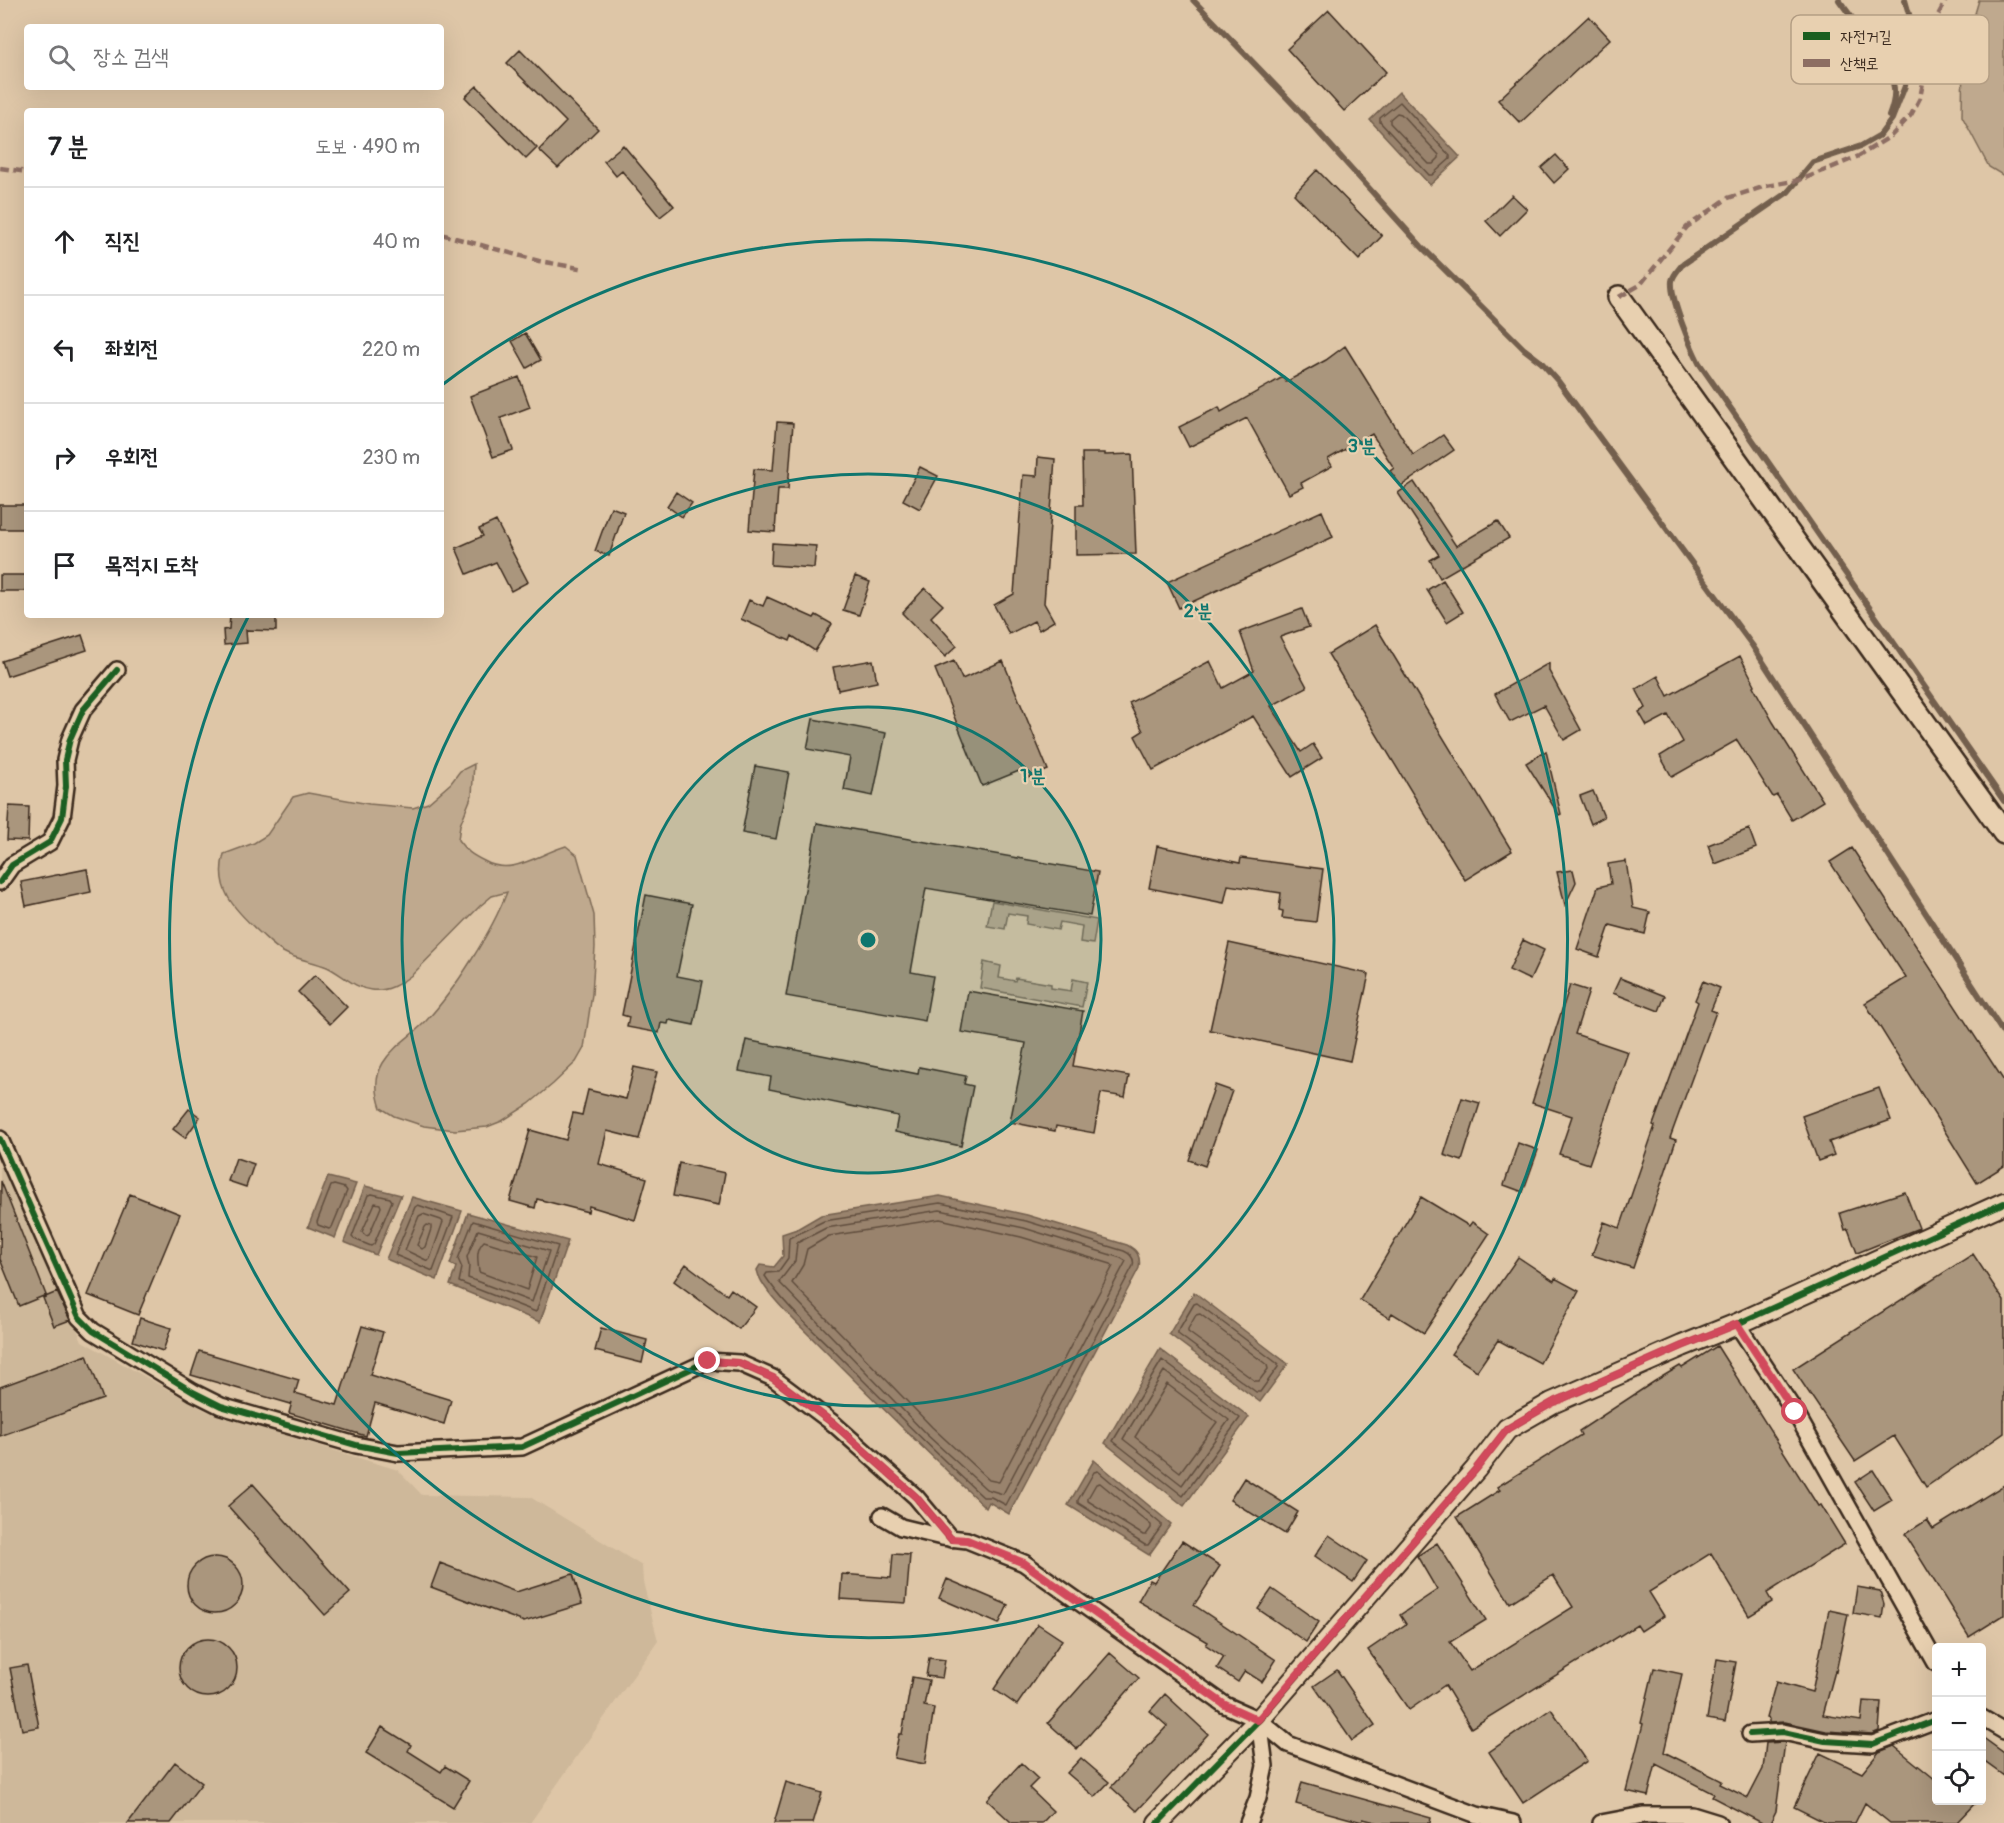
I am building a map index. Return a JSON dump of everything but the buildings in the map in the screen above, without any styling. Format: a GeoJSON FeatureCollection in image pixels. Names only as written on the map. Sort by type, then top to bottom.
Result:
{"type":"FeatureCollection","features":[{"type":"Feature","properties":{"kind":"main road"},"geometry":{"type":"LineString","coordinates":[[1619,297],[2004,833]]}},
{"type":"Feature","properties":{"kind":"street"},"geometry":{"type":"LineString","coordinates":[[0,882],[12,865],[50,842],[62,818],[66,786],[64,760],[70,739],[82,710],[117,670]]}},
{"type":"Feature","properties":{"kind":"street"},"geometry":{"type":"LineString","coordinates":[[0,1139],[79,1317],[93,1331],[193,1392],[221,1406],[356,1445],[398,1453],[522,1447],[708,1361],[739,1363],[773,1378],[834,1424],[916,1497],[951,1539]]}},
{"type":"Feature","properties":{"kind":"street"},"geometry":{"type":"LineString","coordinates":[[1158,1823],[1258,1720],[1476,1469],[1507,1429],[1552,1403],[1737,1324],[2004,1203]]}},
{"type":"Feature","properties":{"kind":"street"},"geometry":{"type":"LineString","coordinates":[[1737,1324],[1795,1412],[1932,1655]]}},
{"type":"Feature","properties":{"kind":"street"},"geometry":{"type":"LineString","coordinates":[[882,1516],[901,1527],[951,1539],[967,1540],[1024,1563],[1225,1705],[1258,1720],[1288,1744],[1477,1815],[1513,1823]]}},
{"type":"Feature","properties":{"kind":"street"},"geometry":{"type":"LineString","coordinates":[[1248,1823],[1258,1798],[1265,1766],[1258,1720]]}},
{"type":"Feature","properties":{"kind":"street"},"geometry":{"type":"LineString","coordinates":[[1986,1720],[2004,1731]]}},
{"type":"Feature","properties":{"kind":"street"},"geometry":{"type":"LineString","coordinates":[[1750,1734],[1783,1732],[1825,1741],[1873,1744],[1932,1722]]}},
{"type":"Feature","properties":{"kind":"street"},"geometry":{"type":"LineString","coordinates":[[1601,1823],[1643,1815],[1692,1815],[1718,1823]]}},
{"type":"Feature","properties":{"kind":"shaded area"},"geometry":{"type":"Polygon","coordinates":[[[1979,0],[2004,0],[2004,176],[1989,167],[1962,116],[1963,84],[1989,84],[1989,15],[1975,15],[1979,0]]]}},
{"type":"Feature","properties":{"kind":"shaded area"},"geometry":{"type":"Polygon","coordinates":[[[474,764],[472,795],[460,825],[458,840],[476,857],[505,867],[566,846],[577,855],[594,915],[595,947],[592,994],[584,1048],[576,1062],[529,1104],[502,1121],[487,1127],[455,1130],[424,1126],[394,1116],[381,1108],[377,1091],[378,1074],[387,1057],[426,1021],[460,977],[492,924],[507,892],[492,896],[480,906],[408,978],[388,988],[371,990],[354,984],[327,967],[288,955],[280,950],[242,915],[228,898],[222,878],[222,866],[224,854],[254,843],[267,835],[293,797],[308,793],[369,804],[413,808],[428,803],[451,783],[460,771],[474,764]]]}},
{"type":"Feature","properties":{"kind":"shaded area"},"geometry":{"type":"Polygon","coordinates":[[[992,901],[1097,920],[1093,944],[1080,942],[1082,926],[1060,922],[1058,930],[1026,924],[1027,916],[1008,913],[1005,929],[987,926],[992,901]]]}},
{"type":"Feature","properties":{"kind":"shaded area"},"geometry":{"type":"Polygon","coordinates":[[[984,962],[1001,966],[999,978],[1015,981],[1016,978],[1051,984],[1051,988],[1071,991],[1073,979],[1087,982],[1082,1007],[980,988],[984,962]]]}},
{"type":"Feature","properties":{"kind":"shaded area"},"geometry":{"type":"Polygon","coordinates":[[[0,1154],[82,1341],[206,1411],[398,1470],[422,1495],[530,1497],[642,1566],[643,1582],[658,1641],[530,1823],[0,1823],[0,1154]]]}},
{"type":"Feature","properties":{"kind":"water"},"geometry":{"type":"Polygon","coordinates":[[[1399,92],[1460,157],[1430,185],[1370,120],[1399,92]]]}},
{"type":"Feature","properties":{"kind":"water"},"geometry":{"type":"Polygon","coordinates":[[[328,1177],[356,1184],[335,1238],[308,1227],[328,1177]]]}},
{"type":"Feature","properties":{"kind":"water"},"geometry":{"type":"Polygon","coordinates":[[[365,1186],[401,1195],[376,1255],[344,1242],[365,1186]]]}},
{"type":"Feature","properties":{"kind":"water"},"geometry":{"type":"Polygon","coordinates":[[[940,1196],[1027,1215],[1127,1245],[1136,1251],[1139,1257],[1139,1268],[1009,1514],[989,1502],[986,1508],[923,1448],[784,1310],[766,1289],[757,1270],[760,1265],[774,1267],[783,1256],[782,1234],[797,1229],[821,1215],[940,1196]]]}},
{"type":"Feature","properties":{"kind":"water"},"geometry":{"type":"Polygon","coordinates":[[[412,1197],[462,1211],[437,1280],[386,1259],[412,1197]]]}},
{"type":"Feature","properties":{"kind":"water"},"geometry":{"type":"Polygon","coordinates":[[[468,1213],[568,1241],[540,1322],[450,1285],[456,1267],[450,1264],[468,1213]]]}},
{"type":"Feature","properties":{"kind":"water"},"geometry":{"type":"Polygon","coordinates":[[[1194,1292],[1288,1364],[1260,1402],[1169,1334],[1194,1292]]]}},
{"type":"Feature","properties":{"kind":"water"},"geometry":{"type":"Polygon","coordinates":[[[1160,1349],[1249,1417],[1184,1506],[1105,1443],[1160,1349]]]}},
{"type":"Feature","properties":{"kind":"water"},"geometry":{"type":"Polygon","coordinates":[[[1094,1460],[1171,1524],[1149,1555],[1068,1505],[1094,1460]]]}},
{"type":"Feature","properties":{"kind":"waterway"},"geometry":{"type":"LineString","coordinates":[[1193,0],[1294,105],[1421,246],[1558,381],[1752,645],[2004,1034]]}},
{"type":"Feature","properties":{"kind":"waterway"},"geometry":{"type":"LineString","coordinates":[[1839,0],[1850,15]]}},
{"type":"Feature","properties":{"kind":"waterway"},"geometry":{"type":"LineString","coordinates":[[1905,0],[1909,15]]}},
{"type":"Feature","properties":{"kind":"waterway"},"geometry":{"type":"LineString","coordinates":[[1889,116],[1893,104],[1893,84]]}},
{"type":"Feature","properties":{"kind":"waterway"},"geometry":{"type":"LineString","coordinates":[[1905,84],[1892,119],[1880,135],[1861,146],[1813,162],[1788,192],[1682,265],[1672,281],[1672,289],[1682,323],[1699,363],[2004,801]]}},
{"type":"Feature","properties":{"kind":"marked path"},"geometry":{"type":"LineString","coordinates":[[1938,15],[1946,0]]}},
{"type":"Feature","properties":{"kind":"marked path"},"geometry":{"type":"LineString","coordinates":[[1619,297],[1640,285],[1687,227],[1728,198],[1766,186],[1800,180],[1859,156],[1891,136],[1911,115],[1920,98],[1923,84]]}},
{"type":"Feature","properties":{"kind":"marked path"},"geometry":{"type":"LineString","coordinates":[[0,168],[24,172]]}},
{"type":"Feature","properties":{"kind":"marked path"},"geometry":{"type":"LineString","coordinates":[[444,235],[539,261],[585,269]]}},
{"type":"Feature","properties":{"kind":"cycle path"},"geometry":{"type":"LineString","coordinates":[[0,882],[12,865],[50,842],[62,818],[66,786],[65,760],[70,739],[83,710],[117,670]]}},
{"type":"Feature","properties":{"kind":"cycle path"},"geometry":{"type":"LineString","coordinates":[[0,1139],[79,1317],[93,1331],[193,1392],[221,1406],[356,1445],[398,1453],[522,1447],[708,1361],[739,1363],[773,1378],[834,1424],[916,1497],[951,1539]]}},
{"type":"Feature","properties":{"kind":"cycle path"},"geometry":{"type":"LineString","coordinates":[[1158,1823],[1259,1720],[1476,1469],[1507,1429],[1552,1403],[1737,1324],[2004,1203]]}},
{"type":"Feature","properties":{"kind":"cycle path"},"geometry":{"type":"LineString","coordinates":[[1750,1734],[1783,1732],[1825,1741],[1873,1744],[1932,1722]]}},
{"type":"Feature","properties":{"kind":"route"},"geometry":{"type":"LineString","coordinates":[[708,1361],[739,1363],[773,1378],[834,1424],[916,1497],[951,1539],[967,1540],[1024,1563],[1225,1705],[1258,1720],[1476,1469],[1507,1429],[1552,1403],[1737,1324],[1795,1412]]}}]}
